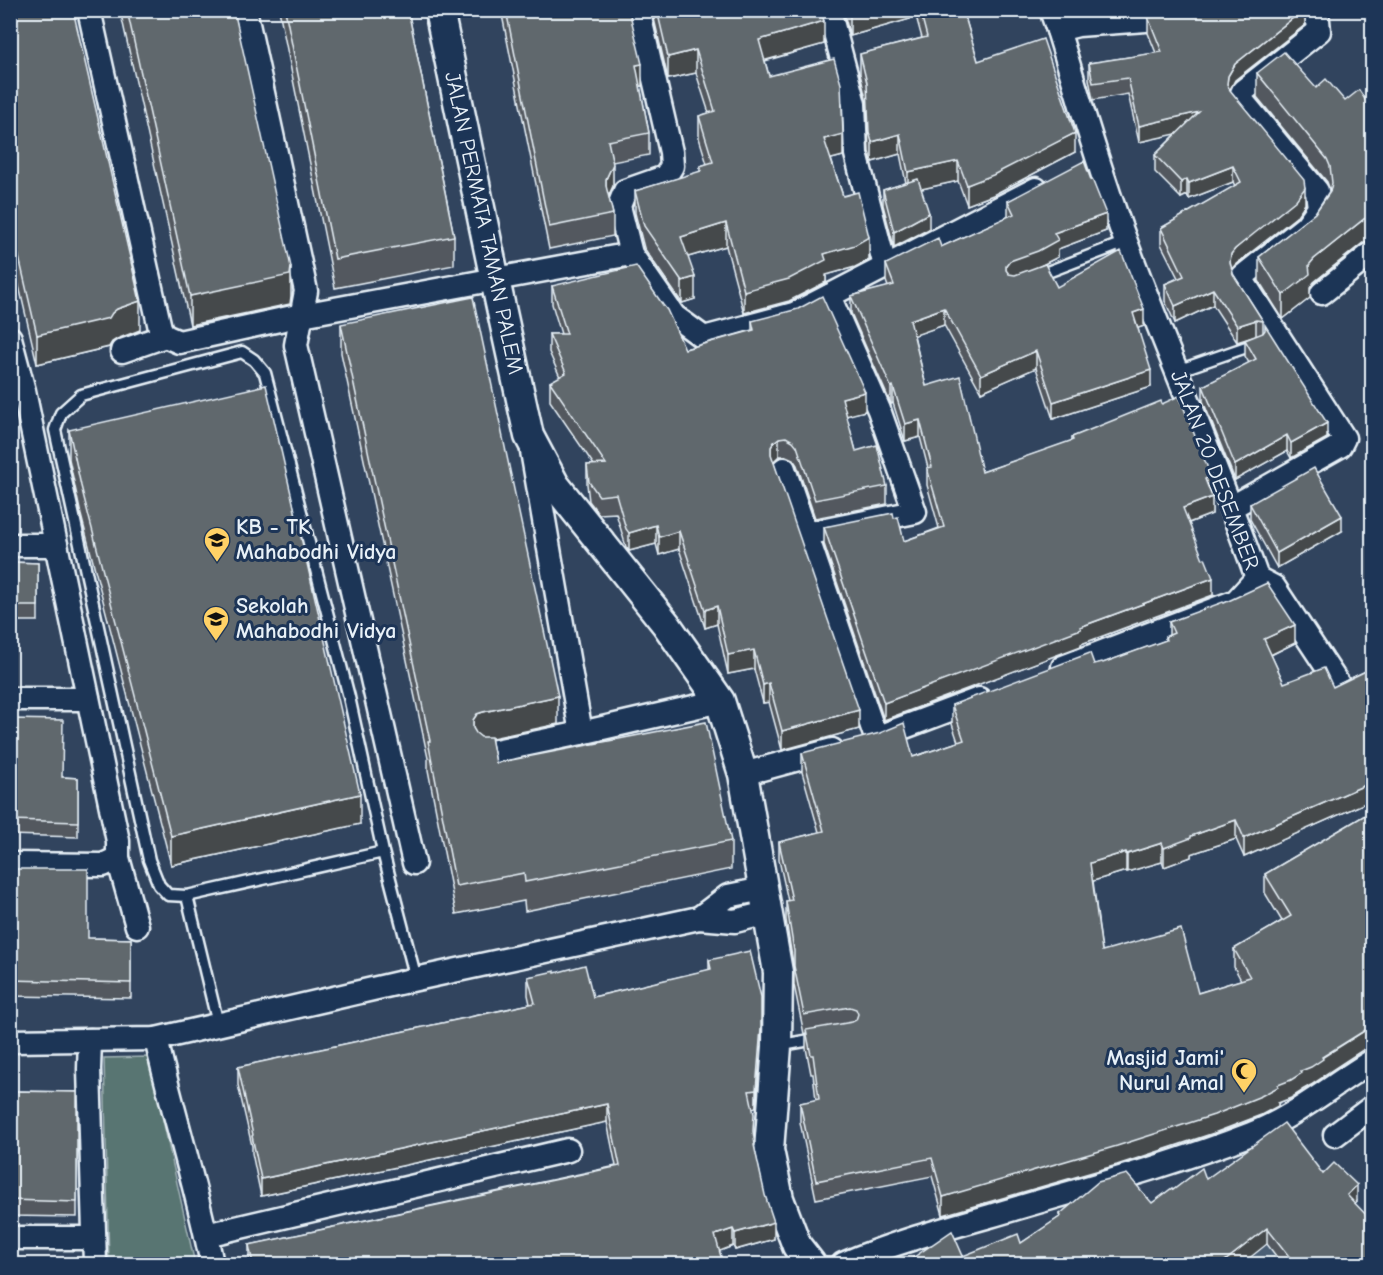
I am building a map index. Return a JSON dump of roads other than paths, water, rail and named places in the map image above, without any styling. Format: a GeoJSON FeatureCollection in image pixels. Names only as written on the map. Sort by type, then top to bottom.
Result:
{"type":"FeatureCollection","features":[{"type":"Feature","properties":{"kind":"street"},"geometry":{"type":"LineString","coordinates":[[88,10],[160,328],[165,336],[179,342],[302,315],[631,254]]}},
{"type":"Feature","properties":{"kind":"street"},"geometry":{"type":"LineString","coordinates":[[245,10],[306,291],[296,345],[414,863]]}},
{"type":"Feature","properties":{"kind":"street","name":"JALAN PERMATA TAMAN PALEM"},"geometry":{"type":"LineString","coordinates":[[440,10],[529,436],[555,485],[666,624],[720,700],[743,774]]}},
{"type":"Feature","properties":{"kind":"street"},"geometry":{"type":"LineString","coordinates":[[638,10],[671,152],[672,166],[664,177],[625,191],[619,206],[631,254],[674,316],[704,338],[794,314],[1076,167]]}},
{"type":"Feature","properties":{"kind":"street"},"geometry":{"type":"LineString","coordinates":[[829,10],[854,104],[856,154],[885,266]]}},
{"type":"Feature","properties":{"kind":"street"},"geometry":{"type":"LineString","coordinates":[[1054,20],[1078,25],[1159,19],[1171,10]]}},
{"type":"Feature","properties":{"kind":"street"},"geometry":{"type":"LineString","coordinates":[[1232,507],[1340,446],[1344,438],[1244,283],[1243,276],[1306,226],[1319,208],[1317,191],[1240,98],[1243,91],[1319,31],[1318,20],[1310,10]]}},
{"type":"Feature","properties":{"kind":"street","name":"JALAN 20 DESEMBER"},"geometry":{"type":"LineString","coordinates":[[1040,676],[1236,601],[1257,578],[1232,507],[1126,242],[1076,167],[1054,20]]}},
{"type":"Feature","properties":{"kind":"street"},"geometry":{"type":"LineString","coordinates":[[1322,293],[1372,253]]}},
{"type":"Feature","properties":{"kind":"street"},"geometry":{"type":"LineString","coordinates":[[806,534],[915,513],[879,410],[829,296]]}},
{"type":"Feature","properties":{"kind":"street"},"geometry":{"type":"LineString","coordinates":[[122,351],[165,336]]}},
{"type":"Feature","properties":{"kind":"street"},"geometry":{"type":"LineString","coordinates":[[10,338],[17,391],[56,545],[118,841],[118,858],[137,926]]}},
{"type":"Feature","properties":{"kind":"street"},"geometry":{"type":"LineString","coordinates":[[529,436],[581,733]]}},
{"type":"Feature","properties":{"kind":"street"},"geometry":{"type":"LineString","coordinates":[[784,469],[876,738]]}},
{"type":"Feature","properties":{"kind":"street"},"geometry":{"type":"LineString","coordinates":[[10,545],[56,545]]}},
{"type":"Feature","properties":{"kind":"street"},"geometry":{"type":"LineString","coordinates":[[1257,578],[1274,587],[1340,687]]}},
{"type":"Feature","properties":{"kind":"street"},"geometry":{"type":"LineString","coordinates":[[811,1264],[797,1246],[779,1199],[769,1150],[777,1046],[778,972],[743,774],[876,738],[996,692]]}},
{"type":"Feature","properties":{"kind":"street"},"geometry":{"type":"LineString","coordinates":[[10,699],[88,699]]}},
{"type":"Feature","properties":{"kind":"street"},"geometry":{"type":"LineString","coordinates":[[486,753],[720,700]]}},
{"type":"Feature","properties":{"kind":"street"},"geometry":{"type":"LineString","coordinates":[[10,864],[103,865],[118,858]]}},
{"type":"Feature","properties":{"kind":"street"},"geometry":{"type":"LineString","coordinates":[[10,1041],[156,1039],[416,979],[699,918],[728,896],[765,901]]}},
{"type":"Feature","properties":{"kind":"street"},"geometry":{"type":"LineString","coordinates":[[156,1039],[212,1264]]}},
{"type":"Feature","properties":{"kind":"street"},"geometry":{"type":"LineString","coordinates":[[90,1040],[95,1264]]}},
{"type":"Feature","properties":{"kind":"street"},"geometry":{"type":"LineString","coordinates":[[843,1264],[874,1251],[941,1230],[1134,1175],[1253,1133],[1288,1115],[1372,1061]]}},
{"type":"Feature","properties":{"kind":"street"},"geometry":{"type":"LineString","coordinates":[[1335,1135],[1372,1107]]}},
{"type":"Feature","properties":{"kind":"street"},"geometry":{"type":"LineString","coordinates":[[206,1235],[568,1150]]}},
{"type":"Feature","properties":{"kind":"street"},"geometry":{"type":"LineString","coordinates":[[10,1238],[94,1238]]}},
{"type":"Feature","properties":{"kind":"lane"},"geometry":{"type":"LineString","coordinates":[[1024,281],[1126,242]]}},
{"type":"Feature","properties":{"kind":"lane"},"geometry":{"type":"LineString","coordinates":[[1177,371],[1258,343]]}},
{"type":"Feature","properties":{"kind":"lane"},"geometry":{"type":"LineString","coordinates":[[383,852],[187,896],[168,896],[159,885],[149,860],[55,430],[61,412],[81,395],[242,352],[254,360],[265,373],[349,697],[383,852],[416,979]]}},
{"type":"Feature","properties":{"kind":"lane"},"geometry":{"type":"LineString","coordinates":[[187,896],[218,1024]]}},
{"type":"Feature","properties":{"kind":"lane"},"geometry":{"type":"LineString","coordinates":[[777,1046],[830,1037]]}},
{"type":"Feature","properties":{"kind":"tunnel"},"geometry":{"type":"LineString","coordinates":[[1261,1264],[1274,1254]]}},
{"type":"Feature","properties":{"kind":"place","name":"KB - TK Mahabodhi Vidya"},"geometry":{"type":"Point","coordinates":[217,563]}},
{"type":"Feature","properties":{"kind":"place","name":"Sekolah Mahabodhi Vidya"},"geometry":{"type":"Point","coordinates":[216,642]}},
{"type":"Feature","properties":{"kind":"place","name":"Masjid Jami' Nurul Amal"},"geometry":{"type":"Point","coordinates":[1244,1094]}}]}
